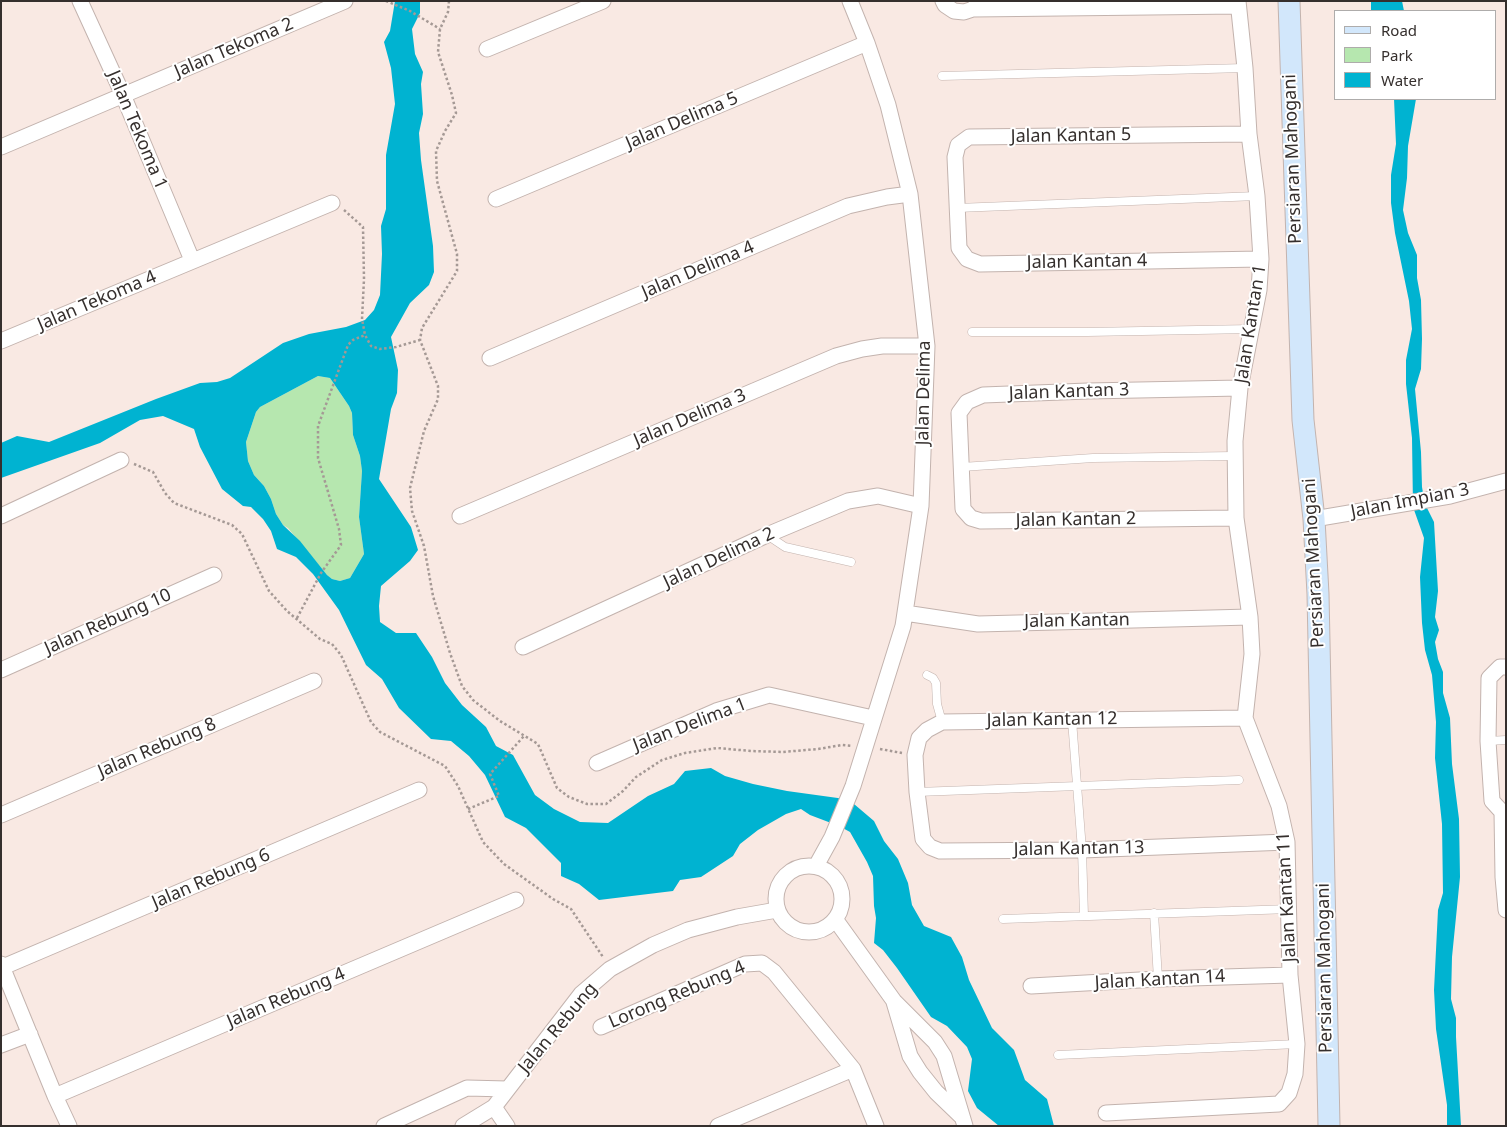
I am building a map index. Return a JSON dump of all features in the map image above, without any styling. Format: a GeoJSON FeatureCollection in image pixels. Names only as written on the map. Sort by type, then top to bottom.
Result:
{"type":"FeatureCollection","features":[{"type":"Feature","properties":{"kind":"main road","name":"Persiaran Mahogani"},"geometry":{"type":"LineString","coordinates":[[1289,1],[1303,420],[1314,519],[1318,594],[1329,1126]]}},
{"type":"Feature","properties":{"kind":"street","name":"Jalan Tekoma 1"},"geometry":{"type":"LineString","coordinates":[[80,1],[123,95],[192,260]]}},
{"type":"Feature","properties":{"kind":"street","name":"Jalan Tekoma 2"},"geometry":{"type":"LineString","coordinates":[[1,147],[345,1]]}},
{"type":"Feature","properties":{"kind":"street"},"geometry":{"type":"LineString","coordinates":[[487,49],[603,1]]}},
{"type":"Feature","properties":{"kind":"street","name":"Jalan Delima"},"geometry":{"type":"LineString","coordinates":[[816,866],[832,837],[852,786],[903,626],[921,506],[927,346],[910,194],[888,105],[867,43],[850,1]]}},
{"type":"Feature","properties":{"kind":"street"},"geometry":{"type":"LineString","coordinates":[[943,1],[945,5],[954,11],[964,12],[977,5],[1238,4]]}},
{"type":"Feature","properties":{"kind":"street","name":"Jalan Kantan 1"},"geometry":{"type":"LineString","coordinates":[[1238,4],[1246,68],[1249,134],[1257,196],[1261,260],[1259,290],[1240,388],[1234,456],[1236,518],[1250,617]]}},
{"type":"Feature","properties":{"kind":"street","name":"Jalan Delima 5"},"geometry":{"type":"LineString","coordinates":[[496,199],[867,43]]}},
{"type":"Feature","properties":{"kind":"street","name":"Jalan Kantan 5"},"geometry":{"type":"LineString","coordinates":[[957,208],[955,157],[958,145],[969,137],[1249,134]]}},
{"type":"Feature","properties":{"kind":"street","name":"Jalan Delima 4"},"geometry":{"type":"LineString","coordinates":[[490,358],[848,206],[910,194]]}},
{"type":"Feature","properties":{"kind":"street","name":"Jalan Tekoma 4"},"geometry":{"type":"LineString","coordinates":[[1,341],[332,203]]}},
{"type":"Feature","properties":{"kind":"street","name":"Jalan Kantan 4"},"geometry":{"type":"LineString","coordinates":[[957,208],[959,248],[967,259],[980,264],[1261,260]]}},
{"type":"Feature","properties":{"kind":"street","name":"Jalan Delima 3"},"geometry":{"type":"LineString","coordinates":[[460,516],[836,356],[882,346],[927,346]]}},
{"type":"Feature","properties":{"kind":"street","name":"Jalan Kantan 3"},"geometry":{"type":"LineString","coordinates":[[962,467],[959,413],[967,402],[983,396],[1088,391],[1240,388]]}},
{"type":"Feature","properties":{"kind":"street"},"geometry":{"type":"LineString","coordinates":[[1,516],[121,460]]}},
{"type":"Feature","properties":{"kind":"street","name":"Jalan Kantan 2"},"geometry":{"type":"LineString","coordinates":[[962,467],[964,508],[970,518],[981,522],[1236,518]]}},
{"type":"Feature","properties":{"kind":"street","name":"Jalan Impian 3"},"geometry":{"type":"LineString","coordinates":[[1314,519],[1450,496],[1506,481]]}},
{"type":"Feature","properties":{"kind":"street","name":"Jalan Delima 2"},"geometry":{"type":"LineString","coordinates":[[523,647],[767,535],[848,501],[878,496],[921,506]]}},
{"type":"Feature","properties":{"kind":"street","name":"Jalan Rebung 10"},"geometry":{"type":"LineString","coordinates":[[1,670],[214,575]]}},
{"type":"Feature","properties":{"kind":"street","name":"Jalan Kantan"},"geometry":{"type":"LineString","coordinates":[[905,613],[978,624],[1250,617]]}},
{"type":"Feature","properties":{"kind":"street","name":"Jalan Kantan 11"},"geometry":{"type":"LineString","coordinates":[[1106,1114],[1279,1104],[1289,1093],[1295,1074],[1297,1044],[1290,975],[1288,842],[1279,806],[1244,718],[1252,654],[1250,617]]}},
{"type":"Feature","properties":{"kind":"street"},"geometry":{"type":"LineString","coordinates":[[1503,667],[1488,678],[1488,741],[1492,801],[1504,812],[1506,910]]}},
{"type":"Feature","properties":{"kind":"street","name":"Jalan Rebung 8"},"geometry":{"type":"LineString","coordinates":[[1,815],[314,681]]}},
{"type":"Feature","properties":{"kind":"street","name":"Jalan Delima 1"},"geometry":{"type":"LineString","coordinates":[[597,763],[716,711],[769,696],[874,718]]}},
{"type":"Feature","properties":{"kind":"street","name":"Jalan Kantan 12"},"geometry":{"type":"LineString","coordinates":[[942,722],[1244,718]]}},
{"type":"Feature","properties":{"kind":"street"},"geometry":{"type":"LineString","coordinates":[[917,792],[915,755],[919,738],[926,730],[942,722]]}},
{"type":"Feature","properties":{"kind":"street","name":"Jalan Rebung 6"},"geometry":{"type":"LineString","coordinates":[[2,965],[419,790]]}},
{"type":"Feature","properties":{"kind":"street","name":"Jalan Kantan 13"},"geometry":{"type":"LineString","coordinates":[[917,792],[923,839],[930,847],[940,851],[1082,850],[1288,842]]}},
{"type":"Feature","properties":{"kind":"street"},"geometry":{"type":"LineString","coordinates":[[804,866],[816,866],[826,870],[835,878],[840,887],[841,909],[828,926],[819,930],[804,931],[789,926],[777,910],[775,898],[778,886],[784,876],[793,869],[804,866]]}},
{"type":"Feature","properties":{"kind":"street","name":"Jalan Rebung 4"},"geometry":{"type":"LineString","coordinates":[[55,1096],[516,900]]}},
{"type":"Feature","properties":{"kind":"street","name":"Jalan Rebung"},"geometry":{"type":"LineString","coordinates":[[463,1126],[494,1107],[581,994],[610,969],[652,945],[688,930],[737,917],[777,910]]}},
{"type":"Feature","properties":{"kind":"street"},"geometry":{"type":"LineString","coordinates":[[835,919],[894,1001],[935,1042],[944,1056],[964,1121]]}},
{"type":"Feature","properties":{"kind":"street","name":"Lorong Rebung 4"},"geometry":{"type":"LineString","coordinates":[[601,1027],[745,964],[762,963],[774,972],[853,1069]]}},
{"type":"Feature","properties":{"kind":"street"},"geometry":{"type":"LineString","coordinates":[[2,965],[69,1126]]}},
{"type":"Feature","properties":{"kind":"street","name":"Jalan Kantan 14"},"geometry":{"type":"LineString","coordinates":[[1031,986],[1158,979],[1290,975]]}},
{"type":"Feature","properties":{"kind":"street"},"geometry":{"type":"LineString","coordinates":[[894,1001],[910,1056],[936,1092],[964,1121]]}},
{"type":"Feature","properties":{"kind":"street"},"geometry":{"type":"LineString","coordinates":[[1,1045],[30,1034]]}},
{"type":"Feature","properties":{"kind":"street"},"geometry":{"type":"LineString","coordinates":[[718,1126],[853,1069],[876,1126]]}},
{"type":"Feature","properties":{"kind":"street"},"geometry":{"type":"LineString","coordinates":[[384,1126],[467,1088],[507,1089]]}},
{"type":"Feature","properties":{"kind":"street"},"geometry":{"type":"LineString","coordinates":[[494,1107],[507,1126]]}},
{"type":"Feature","properties":{"kind":"lane"},"geometry":{"type":"LineString","coordinates":[[942,76],[1246,68]]}},
{"type":"Feature","properties":{"kind":"lane"},"geometry":{"type":"LineString","coordinates":[[957,208],[1257,196]]}},
{"type":"Feature","properties":{"kind":"lane"},"geometry":{"type":"LineString","coordinates":[[972,332],[1252,329]]}},
{"type":"Feature","properties":{"kind":"lane"},"geometry":{"type":"LineString","coordinates":[[962,467],[1093,458],[1234,456]]}},
{"type":"Feature","properties":{"kind":"lane"},"geometry":{"type":"LineString","coordinates":[[767,535],[785,547],[851,562]]}},
{"type":"Feature","properties":{"kind":"lane"},"geometry":{"type":"LineString","coordinates":[[927,675],[933,678],[936,683],[937,704],[942,722]]}},
{"type":"Feature","properties":{"kind":"lane"},"geometry":{"type":"LineString","coordinates":[[1072,720],[1082,850],[1084,916]]}},
{"type":"Feature","properties":{"kind":"lane"},"geometry":{"type":"LineString","coordinates":[[1488,741],[1506,740]]}},
{"type":"Feature","properties":{"kind":"lane"},"geometry":{"type":"LineString","coordinates":[[917,792],[1239,780]]}},
{"type":"Feature","properties":{"kind":"lane"},"geometry":{"type":"LineString","coordinates":[[1003,919],[1290,909]]}},
{"type":"Feature","properties":{"kind":"lane"},"geometry":{"type":"LineString","coordinates":[[1154,913],[1158,979]]}},
{"type":"Feature","properties":{"kind":"lane"},"geometry":{"type":"LineString","coordinates":[[1058,1055],[1297,1044]]}},
{"type":"Feature","properties":{"kind":"path"},"geometry":{"type":"LineString","coordinates":[[386,1],[410,11],[440,29]]}},
{"type":"Feature","properties":{"kind":"path"},"geometry":{"type":"LineString","coordinates":[[448,1],[448,12],[440,29],[438,52],[456,113],[436,151],[437,181],[457,254],[457,271],[422,328],[420,340],[438,386],[438,399],[424,431],[410,488],[412,511],[424,546],[433,596],[462,686],[473,700],[500,721],[538,744],[557,788],[569,797],[587,804],[606,804],[623,791],[636,777],[662,760],[685,753],[717,748],[783,752],[842,745],[915,755]]}},
{"type":"Feature","properties":{"kind":"path"},"geometry":{"type":"LineString","coordinates":[[332,203],[349,213],[363,227],[364,279],[362,319],[365,336],[371,346],[376,349],[420,340]]}},
{"type":"Feature","properties":{"kind":"path"},"geometry":{"type":"LineString","coordinates":[[297,618],[321,573],[341,544],[339,529],[318,458],[318,426],[348,345],[354,340],[365,336]]}},
{"type":"Feature","properties":{"kind":"path"},"geometry":{"type":"LineString","coordinates":[[121,460],[153,472],[165,493],[174,503],[232,525],[242,534],[270,591],[286,611],[297,618],[320,639],[332,644],[341,655],[371,722],[380,732],[445,766],[458,786],[483,842],[504,864],[571,910],[610,969]]}},
{"type":"Feature","properties":{"kind":"path"},"geometry":{"type":"LineString","coordinates":[[468,808],[499,796],[490,774],[524,736]]}},
{"type":"Feature","properties":{"kind":"green space"},"geometry":{"type":"Polygon","coordinates":[[[318,376],[330,378],[349,406],[352,413],[353,435],[360,456],[362,471],[359,517],[364,554],[350,578],[340,581],[332,579],[327,575],[288,528],[283,525],[264,486],[254,475],[248,461],[246,442],[256,412],[260,407],[318,376]]]}},
{"type":"Feature","properties":{"kind":"water"},"geometry":{"type":"Polygon","coordinates":[[[395,1],[420,1],[420,13],[412,29],[415,54],[423,72],[421,84],[423,114],[419,133],[433,246],[434,272],[429,285],[410,303],[391,337],[398,370],[397,393],[391,409],[379,479],[411,527],[418,550],[410,561],[381,586],[380,622],[396,633],[416,633],[432,657],[445,683],[462,705],[486,727],[496,746],[513,755],[535,795],[554,809],[580,822],[608,823],[648,796],[674,784],[685,771],[711,768],[725,776],[753,784],[845,799],[854,804],[874,821],[884,841],[898,859],[908,883],[912,905],[924,926],[951,937],[962,957],[969,980],[992,1028],[1014,1050],[1025,1080],[1047,1099],[1054,1126],[999,1126],[977,1108],[968,1091],[972,1059],[967,1047],[947,1026],[931,1017],[897,968],[883,950],[874,943],[876,918],[873,876],[850,832],[810,815],[801,809],[786,814],[758,830],[740,844],[733,856],[701,877],[680,880],[673,891],[599,900],[579,884],[561,876],[561,863],[526,828],[505,817],[485,775],[469,756],[451,741],[431,739],[399,708],[382,679],[366,665],[339,610],[313,574],[296,557],[277,549],[271,531],[263,519],[251,507],[243,506],[222,489],[200,447],[194,429],[163,416],[140,420],[100,443],[1,478],[1,443],[17,436],[49,442],[200,383],[217,382],[230,378],[283,343],[309,334],[346,327],[365,320],[374,310],[380,295],[381,226],[386,209],[386,155],[395,104],[391,68],[384,42],[390,31],[395,1]],[[318,376],[260,407],[256,412],[246,442],[248,461],[254,475],[264,486],[283,525],[300,541],[327,575],[332,579],[340,581],[350,578],[364,554],[359,517],[362,471],[360,456],[353,435],[352,413],[330,378],[318,376]]]}},
{"type":"Feature","properties":{"kind":"water"},"geometry":{"type":"Polygon","coordinates":[[[1371,1],[1402,1],[1404,10],[1371,10],[1371,1]]]}},
{"type":"Feature","properties":{"kind":"water"},"geometry":{"type":"Polygon","coordinates":[[[1394,100],[1416,100],[1408,146],[1403,210],[1408,233],[1417,255],[1422,339],[1421,369],[1415,389],[1422,487],[1425,504],[1434,522],[1438,591],[1435,617],[1439,630],[1435,642],[1443,672],[1443,693],[1450,718],[1452,764],[1459,819],[1460,877],[1452,957],[1451,999],[1456,1018],[1461,1126],[1447,1126],[1447,1105],[1436,1029],[1434,990],[1438,910],[1443,893],[1442,824],[1435,758],[1436,722],[1432,675],[1425,650],[1422,623],[1420,577],[1424,538],[1413,507],[1412,438],[1406,384],[1406,360],[1412,329],[1409,301],[1391,203],[1391,175],[1396,144],[1394,100]]]}}]}
